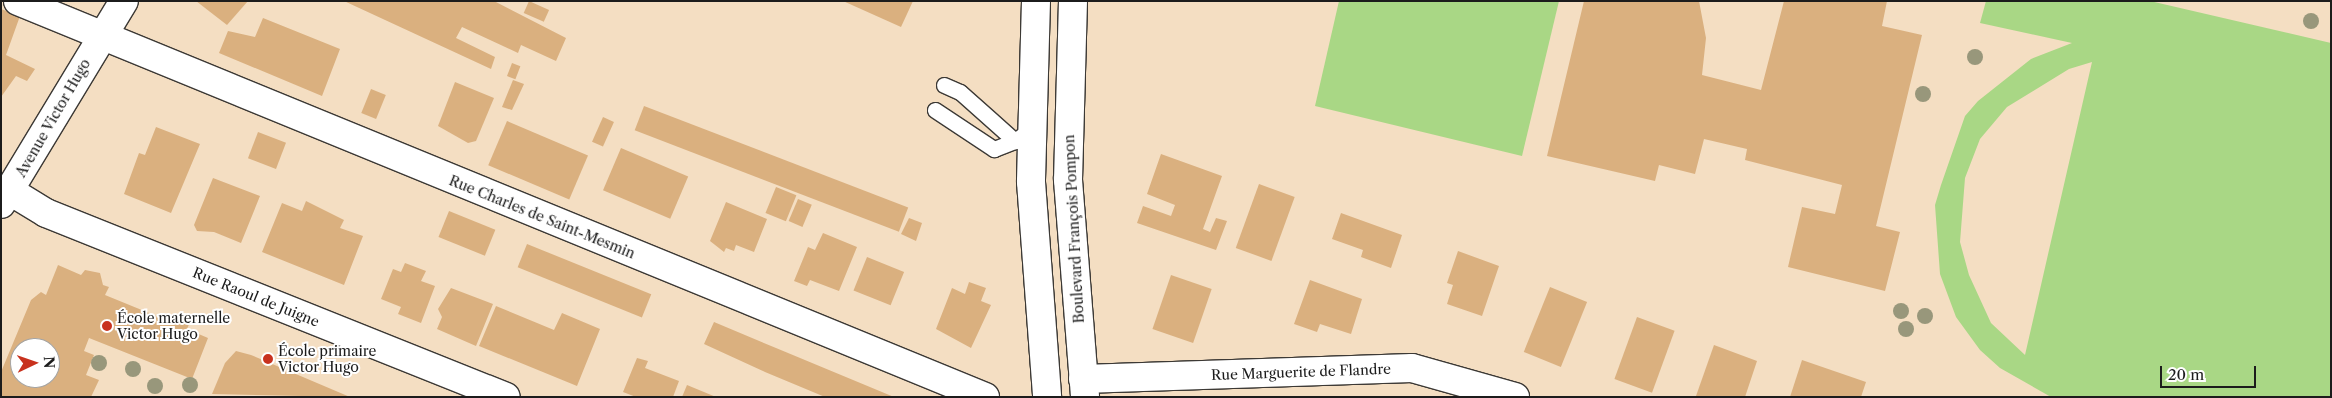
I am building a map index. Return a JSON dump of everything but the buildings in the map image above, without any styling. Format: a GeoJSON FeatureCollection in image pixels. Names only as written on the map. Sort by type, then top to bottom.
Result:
{"type":"FeatureCollection","features":[{"type":"Feature","properties":{"kind":"street"},"geometry":{"type":"LineString","coordinates":[[18,1],[103,32]]}},
{"type":"Feature","properties":{"kind":"street","name":"Avenue Victor Hugo"},"geometry":{"type":"LineString","coordinates":[[5,198],[103,32],[124,1]]}},
{"type":"Feature","properties":{"kind":"street"},"geometry":{"type":"LineString","coordinates":[[1036,1],[1023,135],[1047,397]]}},
{"type":"Feature","properties":{"kind":"street","name":"Boulevard François Pompon"},"geometry":{"type":"LineString","coordinates":[[1073,1],[1068,180],[1084,388]]}},
{"type":"Feature","properties":{"kind":"street","name":"Rue Charles de Saint-Mesmin"},"geometry":{"type":"LineString","coordinates":[[103,32],[144,56],[985,397]]}},
{"type":"Feature","properties":{"kind":"street","name":"Rue Raoul de Juigne"},"geometry":{"type":"LineString","coordinates":[[5,198],[505,397]]}},
{"type":"Feature","properties":{"kind":"street","name":"Rue Marguerite de Flandre"},"geometry":{"type":"LineString","coordinates":[[1084,388],[1412,368],[1514,397]]}},
{"type":"Feature","properties":{"kind":"lane"},"geometry":{"type":"LineString","coordinates":[[935,110],[994,149],[1023,135],[960,92],[944,85]]}},
{"type":"Feature","properties":{"kind":"green space"},"geometry":{"type":"Polygon","coordinates":[[[1339,1],[1559,1],[1522,156],[1315,106],[1339,1]]]}},
{"type":"Feature","properties":{"kind":"green space"},"geometry":{"type":"Polygon","coordinates":[[[1986,1],[2150,1],[2331,43],[2331,397],[2051,397],[2000,368],[1980,350],[1956,317],[1940,274],[1935,205],[1965,116],[1978,101],[2031,59],[2072,43],[1980,23],[1986,1]],[[2092,62],[2069,69],[2007,107],[1980,139],[1965,178],[1960,242],[1969,275],[1991,323],[2025,355],[2092,62]]]}},
{"type":"Feature","properties":{"kind":"place","name":"École maternelle Victor Hugo"},"geometry":{"type":"Point","coordinates":[107,326]}},
{"type":"Feature","properties":{"kind":"place","name":"École primaire Victor Hugo"},"geometry":{"type":"Point","coordinates":[268,359]}}]}
